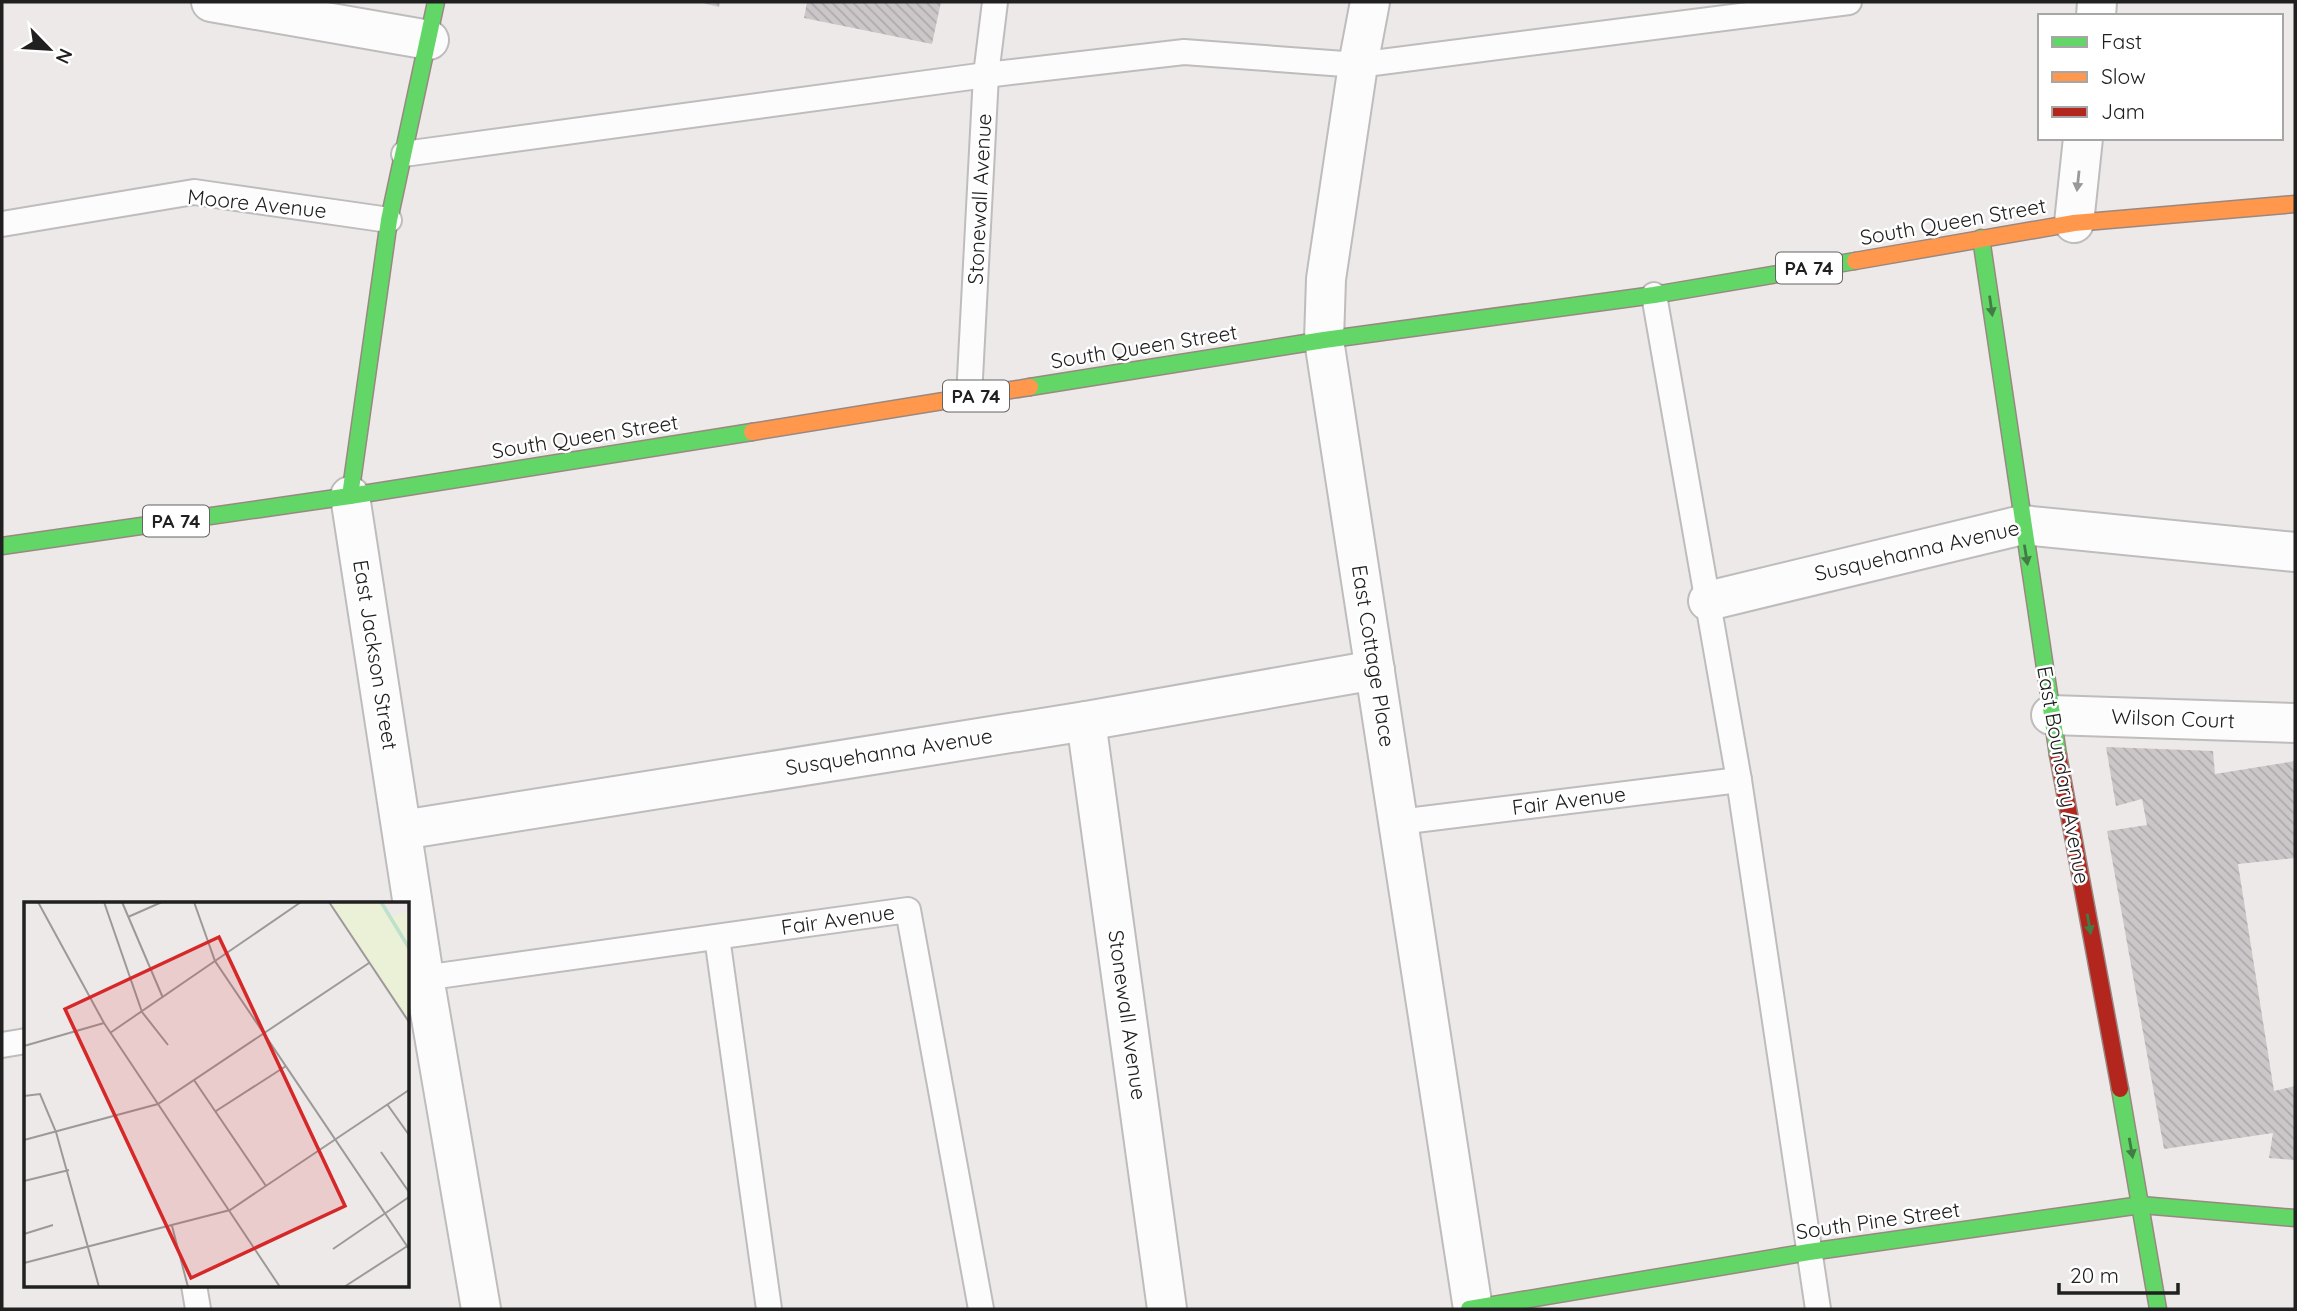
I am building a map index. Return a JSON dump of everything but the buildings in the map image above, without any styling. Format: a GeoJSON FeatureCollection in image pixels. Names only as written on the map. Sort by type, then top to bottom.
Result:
{"type":"FeatureCollection","features":[{"type":"Feature","properties":{"kind":"street"},"geometry":{"type":"LineString","coordinates":[[211,2],[429,40]]}},
{"type":"Feature","properties":{"kind":"street","name":"East Jackson Street"},"geometry":{"type":"LineString","coordinates":[[409,902],[402,830],[350,496],[389,220],[436,2]]}},
{"type":"Feature","properties":{"kind":"street","name":"East Cottage Place"},"geometry":{"type":"LineString","coordinates":[[1370,2],[1326,279],[1324,340],[1472,1309]]}},
{"type":"Feature","properties":{"kind":"street"},"geometry":{"type":"LineString","coordinates":[[2074,223],[2082,140]]}},
{"type":"Feature","properties":{"kind":"street","name":"South Queen Street"},"geometry":{"type":"LineString","coordinates":[[2,546],[350,496],[1324,340],[1654,295],[2074,223],[2295,204]]}},
{"type":"Feature","properties":{"kind":"street","name":"East Boundary Avenue"},"geometry":{"type":"LineString","coordinates":[[1981,238],[2051,715],[2158,1309]]}},
{"type":"Feature","properties":{"kind":"street","name":"Susquehanna Avenue"},"geometry":{"type":"LineString","coordinates":[[1708,601],[2022,525],[2295,552]]}},
{"type":"Feature","properties":{"kind":"street","name":"Susquehanna Avenue"},"geometry":{"type":"LineString","coordinates":[[402,830],[1086,721],[1375,670]]}},
{"type":"Feature","properties":{"kind":"street","name":"Wilson Court"},"geometry":{"type":"LineString","coordinates":[[2051,715],[2295,723]]}},
{"type":"Feature","properties":{"kind":"street","name":"Stonewall Avenue"},"geometry":{"type":"LineString","coordinates":[[1086,721],[1167,1309]]}},
{"type":"Feature","properties":{"kind":"street","name":"East Jackson Street"},"geometry":{"type":"LineString","coordinates":[[410,915],[416,979],[481,1309]]}},
{"type":"Feature","properties":{"kind":"street","name":"South Pine Street"},"geometry":{"type":"LineString","coordinates":[[1472,1309],[1809,1252],[2141,1205],[2295,1218]]}},
{"type":"Feature","properties":{"kind":"lane","name":"Stonewall Avenue"},"geometry":{"type":"LineString","coordinates":[[969,397],[986,75],[995,2]]}},
{"type":"Feature","properties":{"kind":"lane"},"geometry":{"type":"LineString","coordinates":[[404,154],[986,75],[1184,52],[1358,65],[1849,2]]}},
{"type":"Feature","properties":{"kind":"lane","name":"Moore Avenue"},"geometry":{"type":"LineString","coordinates":[[2,224],[194,192],[389,220]]}},
{"type":"Feature","properties":{"kind":"lane"},"geometry":{"type":"LineString","coordinates":[[1654,295],[1740,780],[1818,1309]]}},
{"type":"Feature","properties":{"kind":"lane","name":"Fair Avenue"},"geometry":{"type":"LineString","coordinates":[[1399,822],[1740,780]]}},
{"type":"Feature","properties":{"kind":"lane","name":"Fair Avenue"},"geometry":{"type":"LineString","coordinates":[[416,979],[908,910],[981,1309]]}},
{"type":"Feature","properties":{"kind":"lane"},"geometry":{"type":"LineString","coordinates":[[717,937],[769,1309]]}},
{"type":"Feature","properties":{"kind":"lane"},"geometry":{"type":"LineString","coordinates":[[2,1045],[24,1041]]}},
{"type":"Feature","properties":{"kind":"lane"},"geometry":{"type":"LineString","coordinates":[[194,1286],[198,1309]]}},
{"type":"Feature","properties":{"kind":"traffic: fast"},"geometry":{"type":"LineString","coordinates":[[350,496],[389,220],[436,2]]}},
{"type":"Feature","properties":{"kind":"traffic: fast"},"geometry":{"type":"LineString","coordinates":[[1981,238],[2058,755]]}},
{"type":"Feature","properties":{"kind":"traffic: fast"},"geometry":{"type":"LineString","coordinates":[[1030,387],[1324,340],[1654,295],[1855,261]]}},
{"type":"Feature","properties":{"kind":"traffic: fast"},"geometry":{"type":"LineString","coordinates":[[2,546],[350,496],[752,432]]}},
{"type":"Feature","properties":{"kind":"traffic: fast"},"geometry":{"type":"LineString","coordinates":[[2120,1089],[2158,1309]]}},
{"type":"Feature","properties":{"kind":"traffic: fast"},"geometry":{"type":"LineString","coordinates":[[1469,1309],[1809,1252],[2141,1205],[2295,1218]]}},
{"type":"Feature","properties":{"kind":"traffic: slow"},"geometry":{"type":"LineString","coordinates":[[1855,261],[2074,223],[2295,204]]}},
{"type":"Feature","properties":{"kind":"traffic: slow"},"geometry":{"type":"LineString","coordinates":[[752,432],[1030,387]]}},
{"type":"Feature","properties":{"kind":"traffic: jam"},"geometry":{"type":"LineString","coordinates":[[2058,755],[2120,1089]]}}]}
